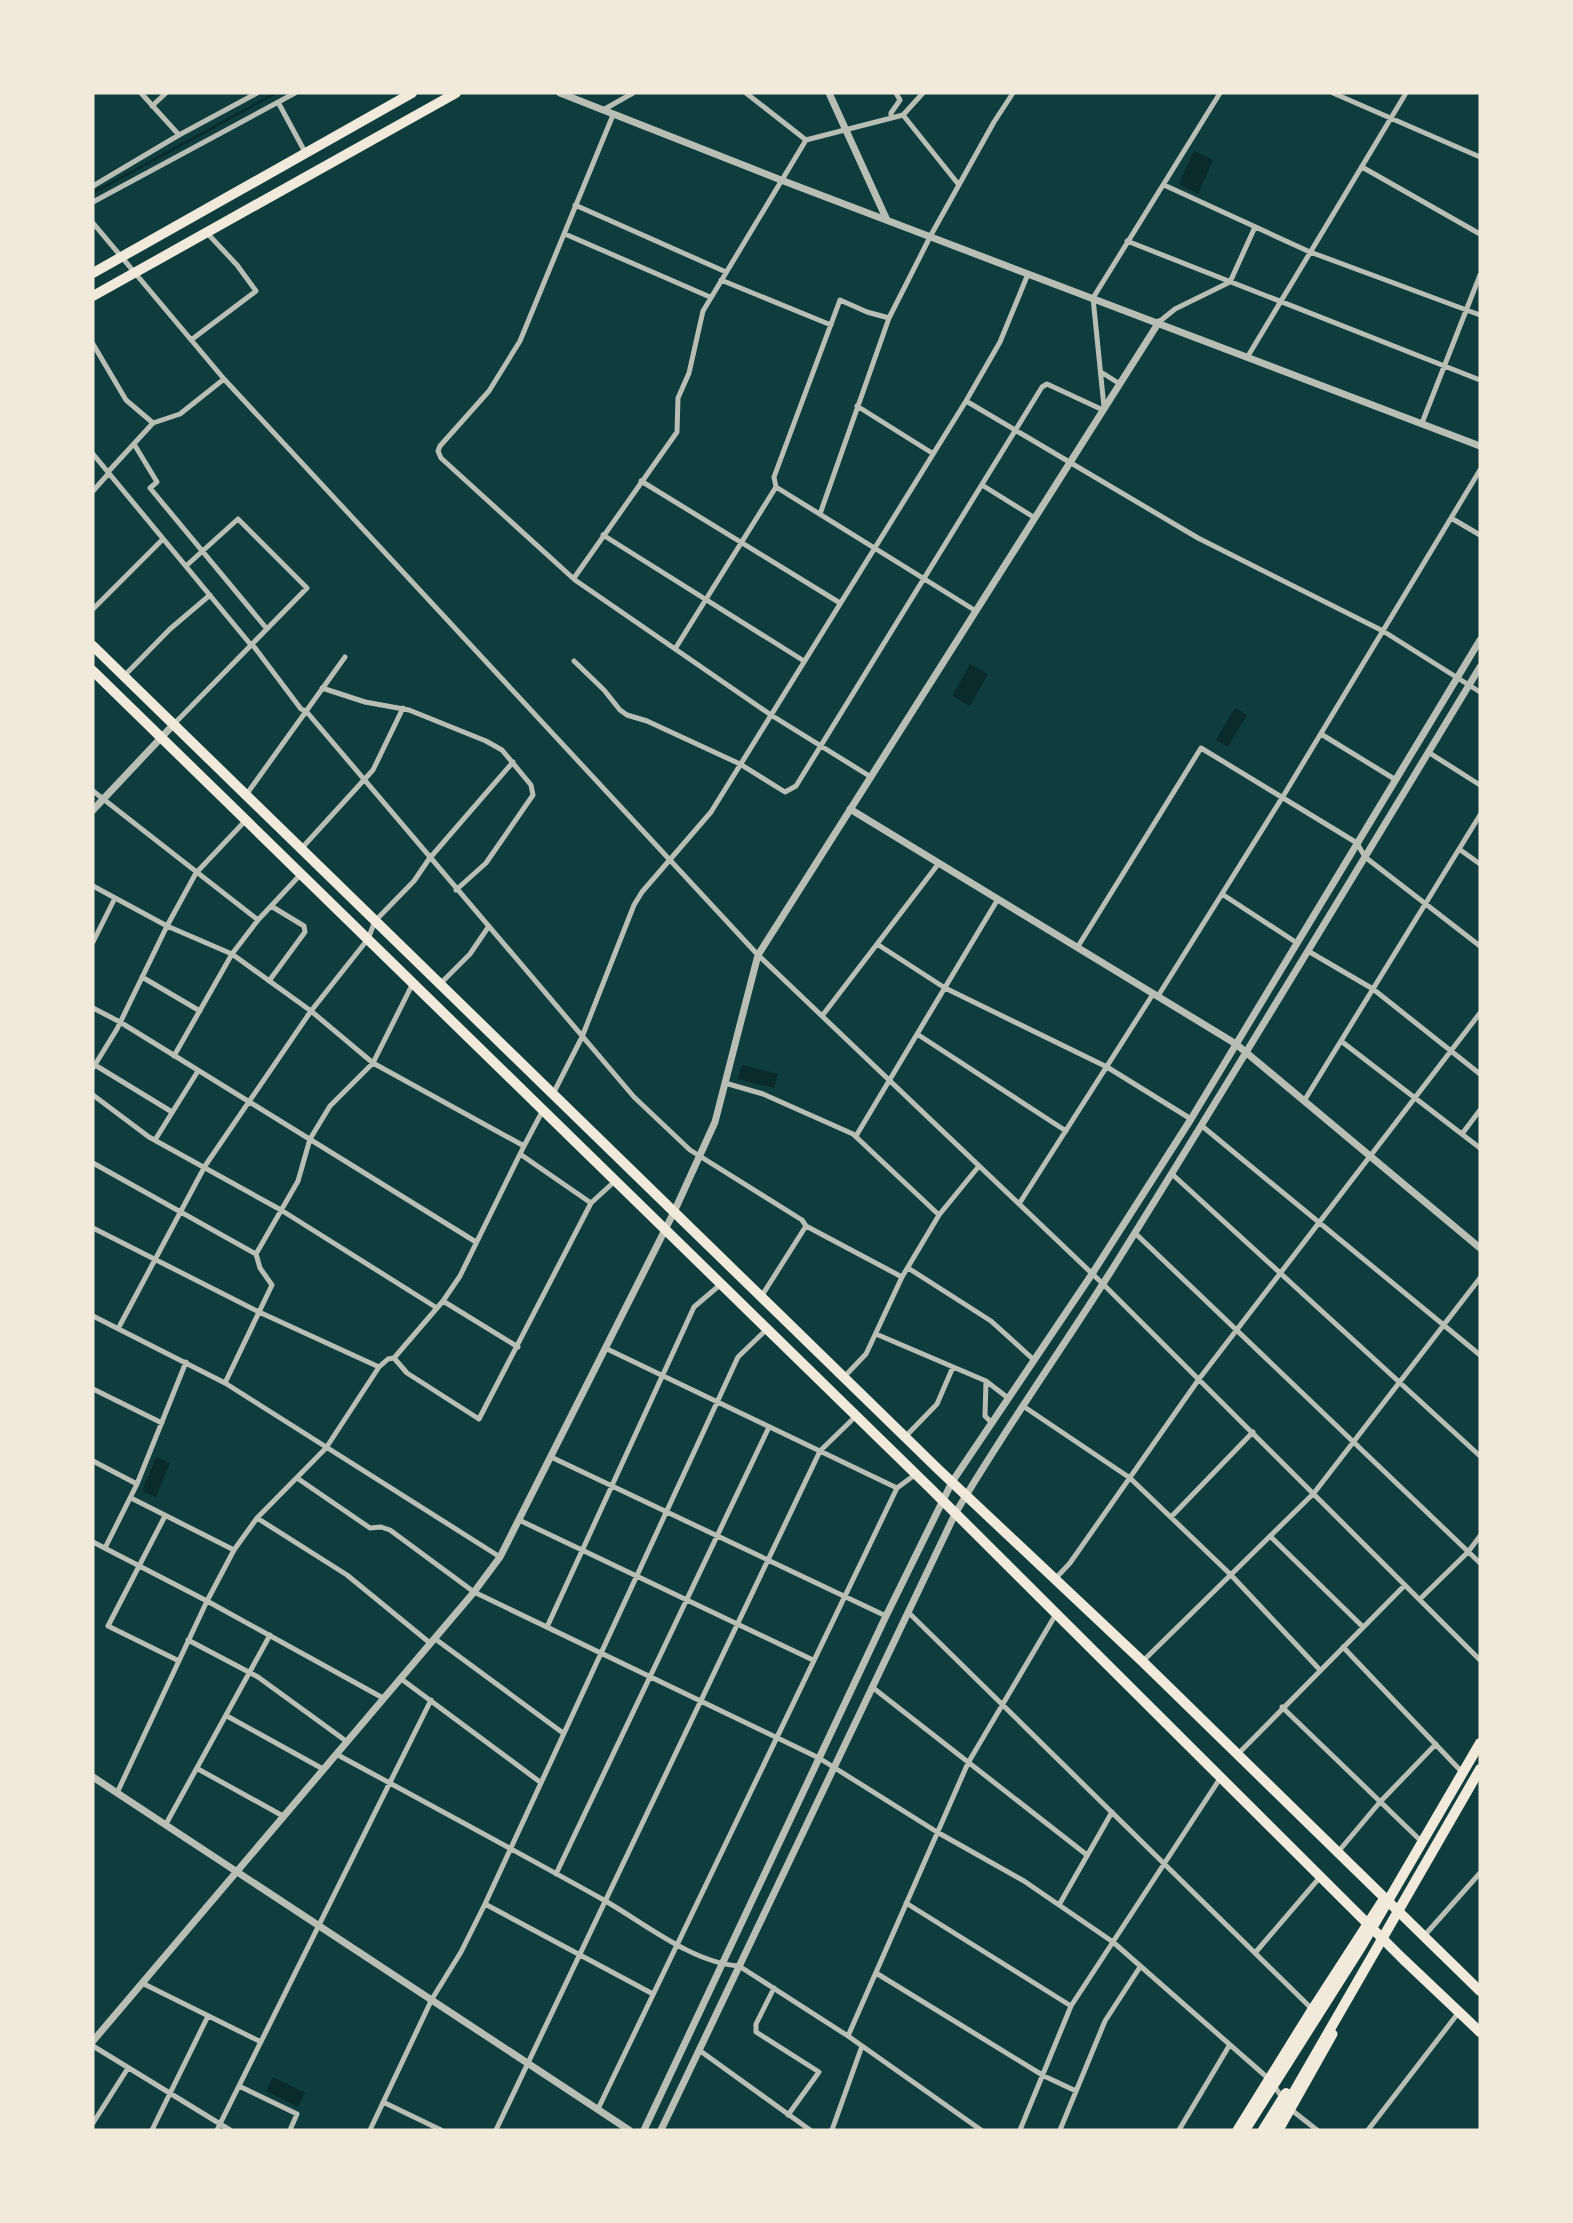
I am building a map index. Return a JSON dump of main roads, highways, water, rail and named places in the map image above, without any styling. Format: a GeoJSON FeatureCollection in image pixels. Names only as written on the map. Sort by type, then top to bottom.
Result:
{"type":"FeatureCollection","features":[{"type":"Feature","properties":{"kind":"highway"},"geometry":{"type":"LineString","coordinates":[[93,273],[412,93]]}},
{"type":"Feature","properties":{"kind":"highway"},"geometry":{"type":"LineString","coordinates":[[93,296],[456,93]]}},
{"type":"Feature","properties":{"kind":"highway"},"geometry":{"type":"LineString","coordinates":[[93,646],[844,1378],[1142,1661],[1480,1991]]}},
{"type":"Feature","properties":{"kind":"highway"},"geometry":{"type":"LineString","coordinates":[[93,671],[916,1474],[1480,2032]]}},
{"type":"Feature","properties":{"kind":"highway"},"geometry":{"type":"LineString","coordinates":[[1252,2130],[1480,1743]]}},
{"type":"Feature","properties":{"kind":"highway"},"geometry":{"type":"LineString","coordinates":[[1272,2130],[1480,1769]]}},
{"type":"Feature","properties":{"kind":"highway"},"geometry":{"type":"LineString","coordinates":[[1245,2130],[1361,1947]]}},
{"type":"Feature","properties":{"kind":"highway"},"geometry":{"type":"LineString","coordinates":[[1262,2130],[1370,1957]]}},
{"type":"Feature","properties":{"kind":"main road"},"geometry":{"type":"LineString","coordinates":[[1237,2130],[1385,1897],[1480,1736]]}},
{"type":"Feature","properties":{"kind":"main road"},"geometry":{"type":"LineString","coordinates":[[1279,2130],[1400,1913],[1480,1777]]}},
{"type":"Feature","properties":{"kind":"water"},"geometry":{"type":"Polygon","coordinates":[[[1194,151],[1213,160],[1198,194],[1179,184],[1194,151]]]}},
{"type":"Feature","properties":{"kind":"water"},"geometry":{"type":"Polygon","coordinates":[[[970,664],[988,674],[970,706],[952,696],[970,664]]]}},
{"type":"Feature","properties":{"kind":"water"},"geometry":{"type":"Polygon","coordinates":[[[1235,708],[1247,715],[1228,747],[1216,740],[1235,708]]]}},
{"type":"Feature","properties":{"kind":"water"},"geometry":{"type":"Polygon","coordinates":[[[742,1065],[778,1074],[774,1088],[738,1079],[742,1065]]]}},
{"type":"Feature","properties":{"kind":"water"},"geometry":{"type":"Polygon","coordinates":[[[156,1457],[170,1463],[156,1497],[142,1491],[156,1457]]]}},
{"type":"Feature","properties":{"kind":"water"},"geometry":{"type":"Polygon","coordinates":[[[273,2077],[305,2093],[298,2107],[266,2091],[273,2077]]]}},
{"type":"Feature","properties":{"kind":"waterway"},"geometry":{"type":"LineString","coordinates":[[93,192],[276,93]]}}]}
